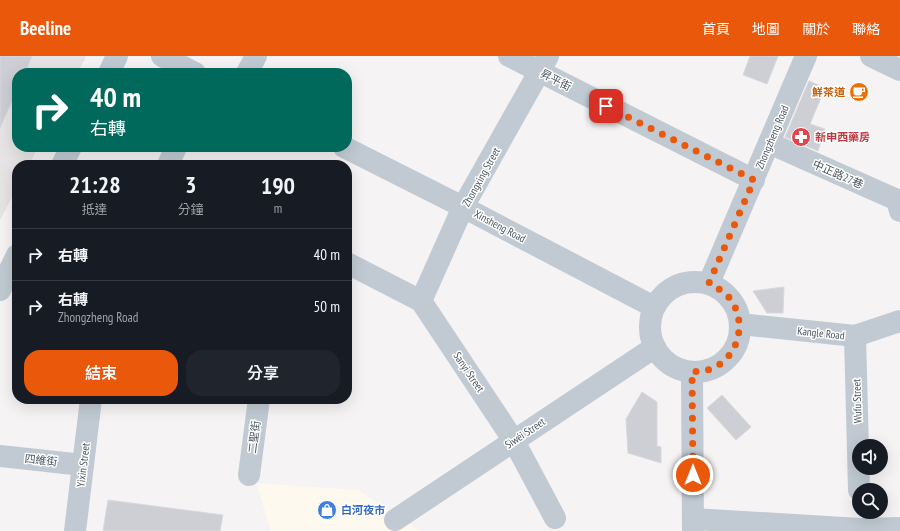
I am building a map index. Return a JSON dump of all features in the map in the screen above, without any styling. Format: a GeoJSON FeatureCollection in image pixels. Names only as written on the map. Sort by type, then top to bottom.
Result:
{"type":"FeatureCollection","features":[{"type":"Feature","properties":{"kind":"street"},"geometry":{"type":"LineString","coordinates":[[111,68],[117,56]]}},
{"type":"Feature","properties":{"kind":"street"},"geometry":{"type":"LineString","coordinates":[[162,56],[185,68]]}},
{"type":"Feature","properties":{"kind":"street"},"geometry":{"type":"LineString","coordinates":[[250,68],[256,56]]}},
{"type":"Feature","properties":{"kind":"street","name":"昇平街"},"geometry":{"type":"LineString","coordinates":[[508,56],[544,64],[754,180]]}},
{"type":"Feature","properties":{"kind":"street","name":"Zhongzheng Road"},"geometry":{"type":"LineString","coordinates":[[709,283],[806,56]]}},
{"type":"Feature","properties":{"kind":"street"},"geometry":{"type":"LineString","coordinates":[[871,56],[900,70]]}},
{"type":"Feature","properties":{"kind":"street","name":"Zhongxing Street"},"geometry":{"type":"LineString","coordinates":[[421,301],[463,207],[544,64]]}},
{"type":"Feature","properties":{"kind":"street","name":"中正路27巷"},"geometry":{"type":"LineString","coordinates":[[769,143],[899,201]]}},
{"type":"Feature","properties":{"kind":"street","name":"Xinsheng Road"},"geometry":{"type":"LineString","coordinates":[[352,151],[463,207],[654,308]]}},
{"type":"Feature","properties":{"kind":"street"},"geometry":{"type":"LineString","coordinates":[[0,290],[12,265]]}},
{"type":"Feature","properties":{"kind":"street","name":"Sanyi Street"},"geometry":{"type":"LineString","coordinates":[[352,266],[421,301],[514,441],[554,518]]}},
{"type":"Feature","properties":{"kind":"street"},"geometry":{"type":"LineString","coordinates":[[696,281],[709,283],[721,289],[731,299],[737,311],[740,324],[737,342],[727,359],[716,366],[704,371],[692,372],[680,369],[661,357],[655,347],[650,334],[650,321],[654,308],[661,296],[677,285],[696,281]]}},
{"type":"Feature","properties":{"kind":"street","name":"Kangle Road"},"geometry":{"type":"LineString","coordinates":[[740,324],[855,336],[900,321]]}},
{"type":"Feature","properties":{"kind":"street","name":"Wufu Street"},"geometry":{"type":"LineString","coordinates":[[855,336],[859,483]]}},
{"type":"Feature","properties":{"kind":"street","name":"Sìwéi Street"},"geometry":{"type":"LineString","coordinates":[[396,520],[655,347]]}},
{"type":"Feature","properties":{"kind":"street"},"geometry":{"type":"LineString","coordinates":[[692,372],[693,525],[860,524],[900,528]]}},
{"type":"Feature","properties":{"kind":"street","name":"Yixin Street"},"geometry":{"type":"LineString","coordinates":[[75,531],[90,404]]}},
{"type":"Feature","properties":{"kind":"street","name":"二聖街"},"geometry":{"type":"LineString","coordinates":[[249,475],[258,404]]}},
{"type":"Feature","properties":{"kind":"street","name":"四維街"},"geometry":{"type":"LineString","coordinates":[[0,456],[82,465]]}},
{"type":"Feature","properties":{"kind":"shaded area"},"geometry":{"type":"Polygon","coordinates":[[[0,56],[86,57],[80,68],[12,68],[12,152],[36,152],[32,160],[12,160],[12,197],[0,220],[0,56]]]}},
{"type":"Feature","properties":{"kind":"shaded area","name":"白河夜市"},"geometry":{"type":"Polygon","coordinates":[[[256,483],[358,490],[420,531],[271,531],[256,483]]]}},
{"type":"Feature","properties":{"kind":"building"},"geometry":{"type":"Polygon","coordinates":[[[0,56],[32,56],[27,68],[12,68],[12,101],[0,128],[0,56]]]}},
{"type":"Feature","properties":{"kind":"building"},"geometry":{"type":"Polygon","coordinates":[[[750,56],[778,56],[767,84],[743,75],[750,56]]]}},
{"type":"Feature","properties":{"kind":"building"},"geometry":{"type":"Polygon","coordinates":[[[809,81],[825,88],[810,124],[825,129],[818,151],[785,137],[809,81]]]}},
{"type":"Feature","properties":{"kind":"building"},"geometry":{"type":"Polygon","coordinates":[[[784,287],[783,313],[767,313],[753,291],[784,287]]]}},
{"type":"Feature","properties":{"kind":"building"},"geometry":{"type":"Polygon","coordinates":[[[642,392],[657,402],[657,446],[661,447],[661,463],[628,453],[626,419],[642,392]]]}},
{"type":"Feature","properties":{"kind":"building"},"geometry":{"type":"Polygon","coordinates":[[[722,395],[751,427],[736,440],[707,408],[722,395]]]}},
{"type":"Feature","properties":{"kind":"building"},"geometry":{"type":"Polygon","coordinates":[[[108,500],[223,515],[220,531],[103,531],[108,500]]]}},
{"type":"Feature","properties":{"kind":"place","name":"鮮茶道"},"geometry":{"type":"Point","coordinates":[859,92]}},
{"type":"Feature","properties":{"kind":"place","name":"新申西藥房"},"geometry":{"type":"Point","coordinates":[801,137]}},
{"type":"Feature","properties":{"kind":"place","name":"白河夜市"},"geometry":{"type":"Point","coordinates":[327,510]}},
{"type":"Feature","properties":{"kind":"route"},"geometry":{"type":"LineString","coordinates":[[606,106],[754,180],[709,283],[721,289],[731,299],[737,311],[740,324],[739,336],[727,359],[704,371],[692,372],[693,475]]}}]}
